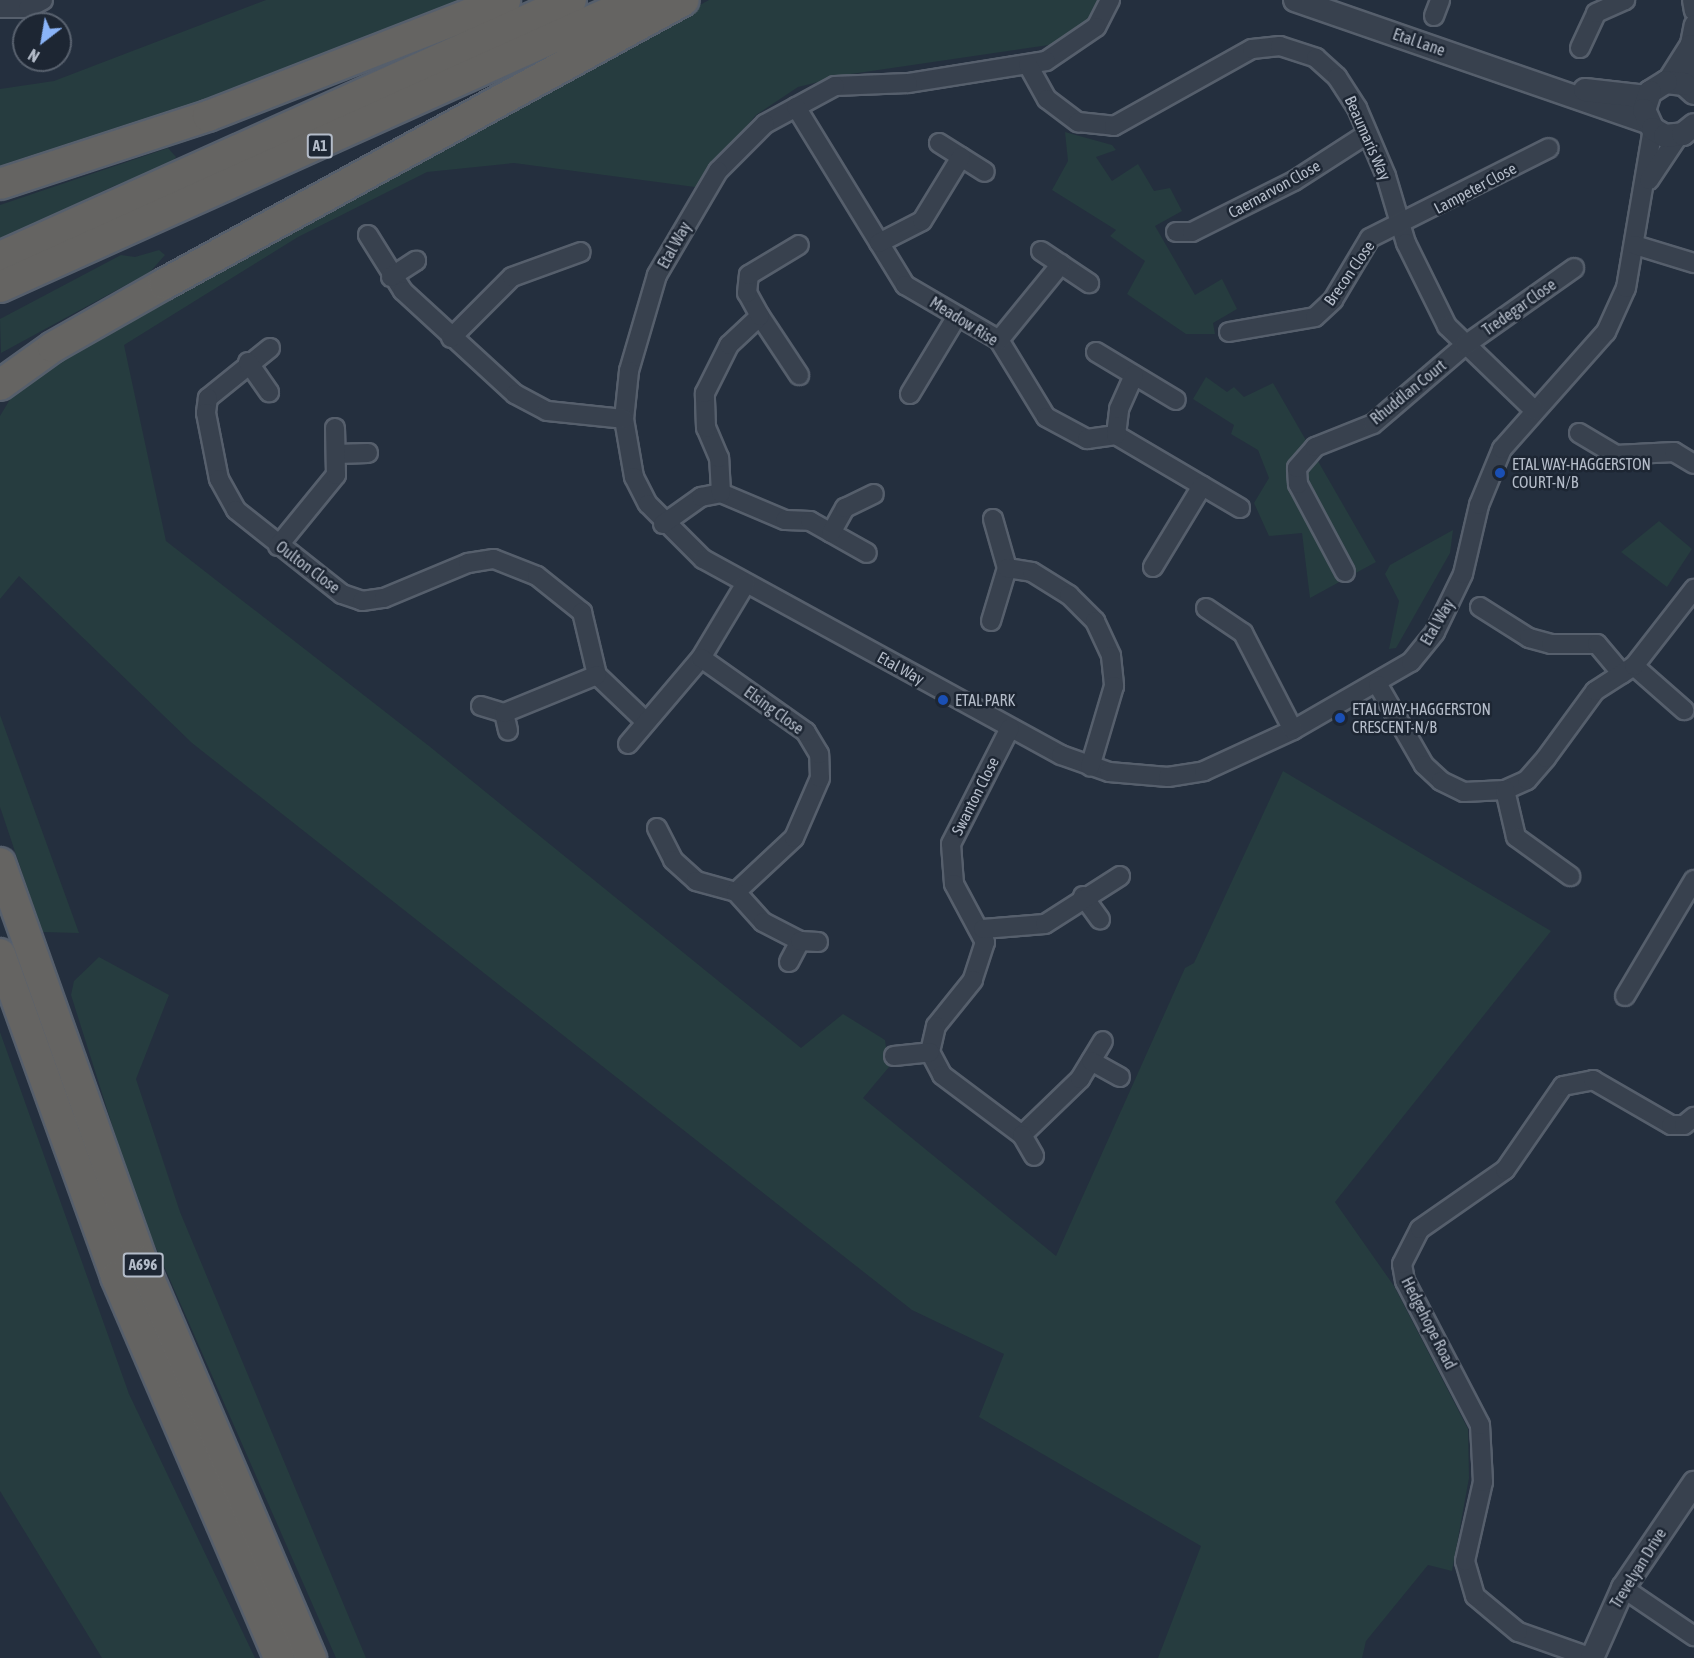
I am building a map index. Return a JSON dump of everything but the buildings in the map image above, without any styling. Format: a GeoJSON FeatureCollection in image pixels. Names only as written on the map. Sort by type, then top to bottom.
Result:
{"type":"FeatureCollection","features":[{"type":"Feature","properties":{"kind":"highway"},"geometry":{"type":"LineString","coordinates":[[0,184],[208,116],[505,0]]}},
{"type":"Feature","properties":{"kind":"highway","name":"A1"},"geometry":{"type":"LineString","coordinates":[[0,257],[571,0]]}},
{"type":"Feature","properties":{"kind":"highway","name":"A1"},"geometry":{"type":"LineString","coordinates":[[0,287],[637,0]]}},
{"type":"Feature","properties":{"kind":"highway"},"geometry":{"type":"LineString","coordinates":[[0,385],[154,290],[684,0]]}},
{"type":"Feature","properties":{"kind":"highway","name":"A696"},"geometry":{"type":"LineString","coordinates":[[0,863],[142,1262],[311,1658]]}},
{"type":"Feature","properties":{"kind":"highway","name":"A696"},"geometry":{"type":"LineString","coordinates":[[0,954],[116,1277],[279,1658]]}},
{"type":"Feature","properties":{"kind":"street"},"geometry":{"type":"LineString","coordinates":[[0,8],[28,8],[43,0]]}},
{"type":"Feature","properties":{"kind":"street","name":"Etal Way"},"geometry":{"type":"LineString","coordinates":[[1110,0],[1096,27],[1046,61],[908,83],[835,86],[765,124],[718,171],[680,232],[643,315],[624,419],[634,477],[663,524],[703,559],[1010,728],[1090,767],[1132,777],[1204,771],[1293,730],[1378,685],[1411,662],[1435,632],[1463,574],[1479,505],[1502,448],[1606,332],[1626,288],[1648,181],[1650,125]]}},
{"type":"Feature","properties":{"kind":"street","name":"Etal Lane"},"geometry":{"type":"LineString","coordinates":[[1295,0],[1542,85],[1650,125],[1688,132]]}},
{"type":"Feature","properties":{"kind":"street"},"geometry":{"type":"LineString","coordinates":[[1580,48],[1596,13],[1625,0]]}},
{"type":"Feature","properties":{"kind":"street"},"geometry":{"type":"LineString","coordinates":[[1692,0],[1694,11]]}},
{"type":"Feature","properties":{"kind":"street"},"geometry":{"type":"LineString","coordinates":[[1666,82],[1692,91],[1690,44],[1694,24]]}},
{"type":"Feature","properties":{"kind":"street"},"geometry":{"type":"LineString","coordinates":[[1650,125],[1647,97],[1666,82],[1690,44]]}},
{"type":"Feature","properties":{"kind":"street","name":"Beaumaris Way"},"geometry":{"type":"LineString","coordinates":[[1028,65],[1047,99],[1078,122],[1114,126],[1252,49],[1280,46],[1316,58],[1337,77],[1386,176],[1400,227],[1425,288],[1464,346],[1535,411]]}},
{"type":"Feature","properties":{"kind":"street","name":"Etal Lane"},"geometry":{"type":"LineString","coordinates":[[1542,85],[1647,97]]}},
{"type":"Feature","properties":{"kind":"street","name":"Meadow Rise"},"geometry":{"type":"LineString","coordinates":[[796,107],[905,285],[999,340],[1046,417],[1087,438],[1116,435]]}},
{"type":"Feature","properties":{"kind":"street","name":"Etal Way"},"geometry":{"type":"LineString","coordinates":[[1648,181],[1688,132]]}},
{"type":"Feature","properties":{"kind":"street","name":"Caernarvon Close"},"geometry":{"type":"LineString","coordinates":[[1176,232],[1192,232],[1294,181],[1366,134]]}},
{"type":"Feature","properties":{"kind":"street"},"geometry":{"type":"LineString","coordinates":[[939,143],[985,172]]}},
{"type":"Feature","properties":{"kind":"street","name":"Lampeter Close"},"geometry":{"type":"LineString","coordinates":[[1400,227],[1549,148]]}},
{"type":"Feature","properties":{"kind":"street"},"geometry":{"type":"LineString","coordinates":[[879,243],[922,221],[961,157]]}},
{"type":"Feature","properties":{"kind":"street","name":"Brecon Close"},"geometry":{"type":"LineString","coordinates":[[1229,332],[1315,317],[1333,300],[1370,238],[1400,227]]}},
{"type":"Feature","properties":{"kind":"street"},"geometry":{"type":"LineString","coordinates":[[368,235],[391,277],[451,338],[515,394],[547,411],[624,419]]}},
{"type":"Feature","properties":{"kind":"street"},"geometry":{"type":"LineString","coordinates":[[799,245],[749,275],[747,294],[799,375]]}},
{"type":"Feature","properties":{"kind":"street"},"geometry":{"type":"LineString","coordinates":[[1635,245],[1694,263]]}},
{"type":"Feature","properties":{"kind":"street"},"geometry":{"type":"LineString","coordinates":[[1041,251],[1089,283]]}},
{"type":"Feature","properties":{"kind":"street"},"geometry":{"type":"LineString","coordinates":[[451,338],[512,277],[581,252]]}},
{"type":"Feature","properties":{"kind":"street"},"geometry":{"type":"LineString","coordinates":[[391,277],[416,261]]}},
{"type":"Feature","properties":{"kind":"street"},"geometry":{"type":"LineString","coordinates":[[999,340],[1061,264]]}},
{"type":"Feature","properties":{"kind":"street","name":"Tredegar Close"},"geometry":{"type":"LineString","coordinates":[[1464,346],[1574,268]]}},
{"type":"Feature","properties":{"kind":"street"},"geometry":{"type":"LineString","coordinates":[[722,493],[719,458],[706,428],[705,393],[729,345],[760,316]]}},
{"type":"Feature","properties":{"kind":"street"},"geometry":{"type":"LineString","coordinates":[[910,394],[957,316]]}},
{"type":"Feature","properties":{"kind":"street","name":"Rhuddlan Court"},"geometry":{"type":"LineString","coordinates":[[1345,572],[1298,484],[1297,468],[1315,447],[1373,424],[1464,346]]}},
{"type":"Feature","properties":{"kind":"street","name":"Oulton Close"},"geometry":{"type":"LineString","coordinates":[[270,348],[218,385],[206,413],[225,496],[278,546],[342,594],[362,601],[384,598],[477,562],[494,560],[537,576],[582,612],[597,675]]}},
{"type":"Feature","properties":{"kind":"street"},"geometry":{"type":"LineString","coordinates":[[1096,352],[1176,400]]}},
{"type":"Feature","properties":{"kind":"street"},"geometry":{"type":"LineString","coordinates":[[248,362],[269,392]]}},
{"type":"Feature","properties":{"kind":"street"},"geometry":{"type":"LineString","coordinates":[[1134,375],[1119,409],[1116,435],[1240,508]]}},
{"type":"Feature","properties":{"kind":"street"},"geometry":{"type":"LineString","coordinates":[[278,546],[336,475],[335,428]]}},
{"type":"Feature","properties":{"kind":"street"},"geometry":{"type":"LineString","coordinates":[[1579,432],[1616,455],[1674,452],[1694,464]]}},
{"type":"Feature","properties":{"kind":"street"},"geometry":{"type":"LineString","coordinates":[[336,454],[368,453]]}},
{"type":"Feature","properties":{"kind":"street"},"geometry":{"type":"LineString","coordinates":[[1153,567],[1203,486]]}},
{"type":"Feature","properties":{"kind":"street"},"geometry":{"type":"LineString","coordinates":[[663,524],[701,497],[722,493],[768,514],[810,521],[867,553]]}},
{"type":"Feature","properties":{"kind":"street"},"geometry":{"type":"LineString","coordinates":[[831,533],[845,508],[874,494]]}},
{"type":"Feature","properties":{"kind":"street"},"geometry":{"type":"LineString","coordinates":[[991,621],[1007,568],[993,519]]}},
{"type":"Feature","properties":{"kind":"street"},"geometry":{"type":"LineString","coordinates":[[1007,568],[1032,572],[1069,595],[1095,621],[1111,656],[1113,686],[1090,767]]}},
{"type":"Feature","properties":{"kind":"street"},"geometry":{"type":"LineString","coordinates":[[628,744],[701,657],[746,583]]}},
{"type":"Feature","properties":{"kind":"street"},"geometry":{"type":"LineString","coordinates":[[1378,685],[1424,765],[1441,781],[1464,792],[1505,789],[1527,780],[1582,705],[1628,670],[1694,589]]}},
{"type":"Feature","properties":{"kind":"street"},"geometry":{"type":"LineString","coordinates":[[1480,607],[1529,638],[1551,644],[1597,644],[1628,670],[1684,710]]}},
{"type":"Feature","properties":{"kind":"street"},"geometry":{"type":"LineString","coordinates":[[1206,608],[1243,633],[1293,730]]}},
{"type":"Feature","properties":{"kind":"street","name":"Elsing Close"},"geometry":{"type":"LineString","coordinates":[[701,657],[806,732],[819,754],[820,778],[794,838],[736,892]]}},
{"type":"Feature","properties":{"kind":"street"},"geometry":{"type":"LineString","coordinates":[[481,705],[504,713],[597,675],[646,723]]}},
{"type":"Feature","properties":{"kind":"street"},"geometry":{"type":"LineString","coordinates":[[504,713],[508,731]]}},
{"type":"Feature","properties":{"kind":"street","name":"Swanton Close"},"geometry":{"type":"LineString","coordinates":[[983,929],[954,884],[951,844],[1010,728]]}},
{"type":"Feature","properties":{"kind":"street"},"geometry":{"type":"LineString","coordinates":[[1505,789],[1515,837],[1570,876]]}},
{"type":"Feature","properties":{"kind":"street"},"geometry":{"type":"LineString","coordinates":[[657,828],[673,860],[696,880],[736,892],[763,922],[809,941],[789,962]]}},
{"type":"Feature","properties":{"kind":"street"},"geometry":{"type":"LineString","coordinates":[[1034,1156],[1022,1135],[942,1075],[930,1052],[936,1026],[982,960],[983,929],[1045,924],[1083,896],[1120,876]]}},
{"type":"Feature","properties":{"kind":"street"},"geometry":{"type":"LineString","coordinates":[[1625,996],[1694,880]]}},
{"type":"Feature","properties":{"kind":"street"},"geometry":{"type":"LineString","coordinates":[[1083,896],[1100,919]]}},
{"type":"Feature","properties":{"kind":"street"},"geometry":{"type":"LineString","coordinates":[[1022,1135],[1092,1062],[1103,1041]]}},
{"type":"Feature","properties":{"kind":"street"},"geometry":{"type":"LineString","coordinates":[[894,1056],[930,1052]]}},
{"type":"Feature","properties":{"kind":"street"},"geometry":{"type":"LineString","coordinates":[[1092,1062],[1120,1077]]}},
{"type":"Feature","properties":{"kind":"street","name":"Hedgehope Road"},"geometry":{"type":"LineString","coordinates":[[1592,1658],[1518,1632],[1475,1596],[1465,1561],[1483,1482],[1480,1425],[1405,1281],[1402,1264],[1420,1229],[1505,1170],[1563,1086],[1593,1080],[1671,1125],[1684,1125],[1694,1117]]}},
{"type":"Feature","properties":{"kind":"street","name":"Trevelyan Drive"},"geometry":{"type":"LineString","coordinates":[[1592,1658],[1623,1588],[1694,1483]]}},
{"type":"Feature","properties":{"kind":"street"},"geometry":{"type":"LineString","coordinates":[[1623,1588],[1694,1636]]}},
{"type":"Feature","properties":{"kind":"green space"},"geometry":{"type":"Polygon","coordinates":[[[266,0],[468,0],[225,95],[0,172],[0,89],[54,81],[266,0]]]}},
{"type":"Feature","properties":{"kind":"green space"},"geometry":{"type":"Polygon","coordinates":[[[709,0],[1098,0],[1087,21],[1056,44],[851,74],[798,87],[756,115],[695,187],[514,163],[427,172],[298,237],[124,345],[166,541],[429,746],[801,1048],[843,1014],[885,1040],[889,1067],[863,1098],[1056,1256],[1185,968],[1194,963],[1283,771],[1551,931],[1335,1202],[1394,1286],[1468,1429],[1469,1478],[1452,1571],[1428,1565],[1366,1641],[1362,1658],[1158,1658],[1201,1546],[979,1417],[1004,1354],[912,1310],[192,743],[19,576],[0,599],[0,416],[15,391],[71,350],[709,0]]]}},
{"type":"Feature","properties":{"kind":"green space"},"geometry":{"type":"Polygon","coordinates":[[[1065,132],[1112,145],[1116,150],[1096,157],[1112,181],[1138,164],[1154,191],[1170,188],[1182,211],[1155,226],[1195,295],[1222,279],[1237,309],[1213,323],[1215,334],[1186,334],[1127,294],[1145,261],[1110,236],[1116,230],[1052,190],[1068,161],[1065,132]]]}},
{"type":"Feature","properties":{"kind":"green space"},"geometry":{"type":"Polygon","coordinates":[[[168,148],[176,157],[169,166],[114,186],[0,240],[0,205],[168,148]]]}},
{"type":"Feature","properties":{"kind":"green space"},"geometry":{"type":"Polygon","coordinates":[[[159,250],[165,255],[150,272],[1,353],[0,319],[121,255],[135,257],[159,250]]]}},
{"type":"Feature","properties":{"kind":"green space"},"geometry":{"type":"Polygon","coordinates":[[[1206,377],[1227,392],[1234,387],[1244,397],[1273,383],[1376,562],[1310,598],[1302,533],[1269,536],[1254,503],[1269,478],[1258,450],[1231,434],[1234,425],[1193,399],[1206,377]]]}},
{"type":"Feature","properties":{"kind":"green space"},"geometry":{"type":"Polygon","coordinates":[[[1659,521],[1692,549],[1667,587],[1621,552],[1659,521]]]}},
{"type":"Feature","properties":{"kind":"green space"},"geometry":{"type":"Polygon","coordinates":[[[1453,530],[1450,553],[1396,648],[1389,649],[1399,601],[1385,574],[1390,565],[1453,530]]]}},
{"type":"Feature","properties":{"kind":"green space"},"geometry":{"type":"Polygon","coordinates":[[[0,715],[79,933],[42,932],[0,807],[0,715]]]}},
{"type":"Feature","properties":{"kind":"green space"},"geometry":{"type":"Polygon","coordinates":[[[99,957],[169,995],[136,1079],[180,1212],[366,1658],[336,1658],[138,1207],[71,995],[74,981],[99,957]]]}},
{"type":"Feature","properties":{"kind":"green space"},"geometry":{"type":"Polygon","coordinates":[[[0,1032],[129,1394],[255,1658],[102,1658],[0,1491],[0,1032]]]}},
{"type":"Feature","properties":{"kind":"place","name":"ETAL WAY-HAGGERSTON COURT-N/B"},"geometry":{"type":"Point","coordinates":[1500,473]}},
{"type":"Feature","properties":{"kind":"place","name":"ETAL PARK"},"geometry":{"type":"Point","coordinates":[943,700]}},
{"type":"Feature","properties":{"kind":"place","name":"ETAL WAY-HAGGERSTON CRESCENT-N/B"},"geometry":{"type":"Point","coordinates":[1340,718]}}]}
